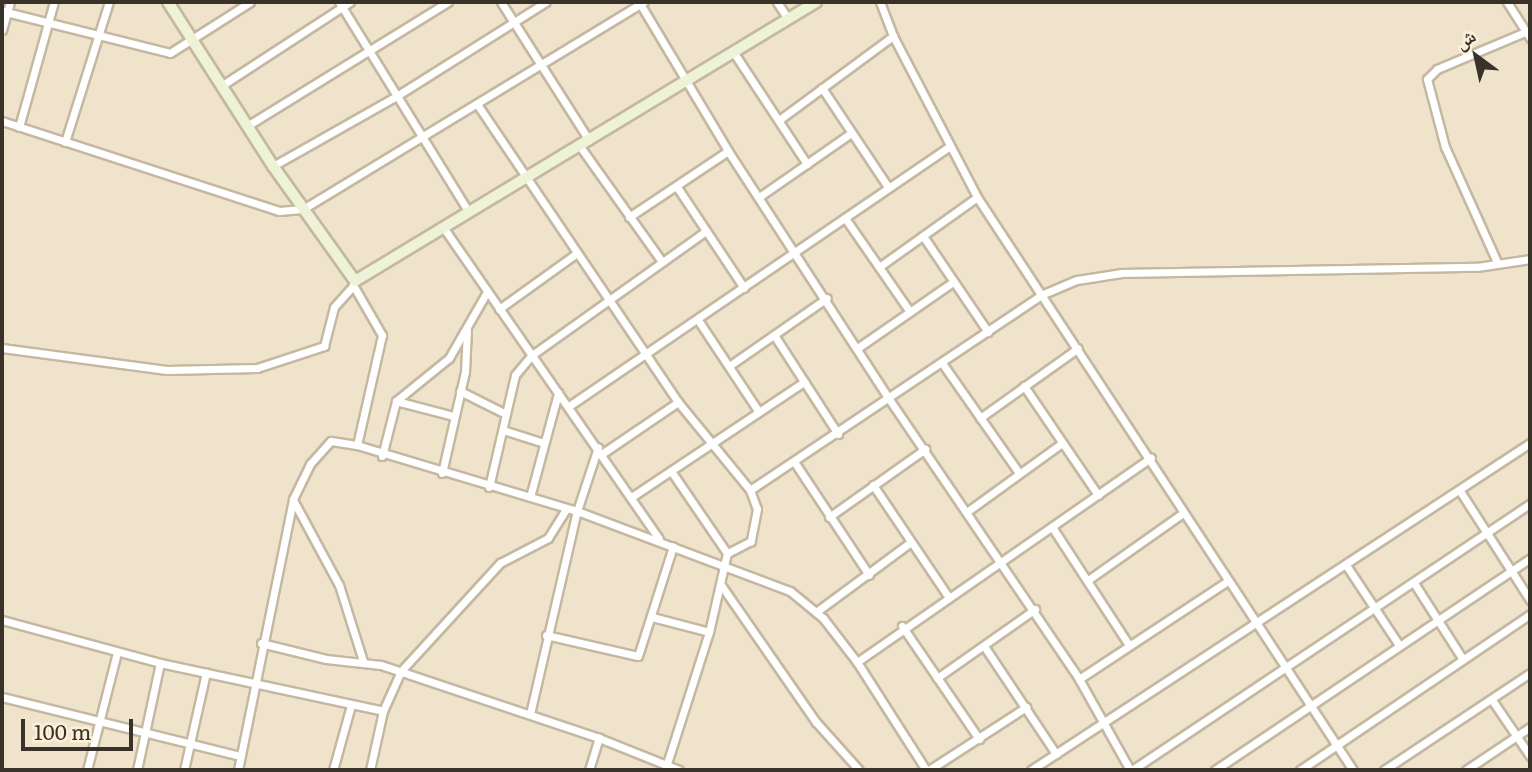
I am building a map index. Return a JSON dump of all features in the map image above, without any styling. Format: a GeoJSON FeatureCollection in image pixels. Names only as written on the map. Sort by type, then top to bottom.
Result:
{"type":"FeatureCollection","features":[{"type":"Feature","properties":{"kind":"street"},"geometry":{"type":"LineString","coordinates":[[2,30],[10,2]]}},
{"type":"Feature","properties":{"kind":"street"},"geometry":{"type":"LineString","coordinates":[[19,127],[54,2]]}},
{"type":"Feature","properties":{"kind":"street"},"geometry":{"type":"LineString","coordinates":[[65,142],[109,2]]}},
{"type":"Feature","properties":{"kind":"street"},"geometry":{"type":"LineString","coordinates":[[168,2],[272,166],[353,285],[382,335],[357,445]]}},
{"type":"Feature","properties":{"kind":"street"},"geometry":{"type":"LineString","coordinates":[[5,12],[170,53],[190,37],[250,2]]}},
{"type":"Feature","properties":{"kind":"street"},"geometry":{"type":"LineString","coordinates":[[221,86],[340,4],[350,2]]}},
{"type":"Feature","properties":{"kind":"street"},"geometry":{"type":"LineString","coordinates":[[247,125],[370,53],[449,2]]}},
{"type":"Feature","properties":{"kind":"street"},"geometry":{"type":"LineString","coordinates":[[501,2],[542,65],[629,217],[662,262]]}},
{"type":"Feature","properties":{"kind":"street"},"geometry":{"type":"LineString","coordinates":[[272,166],[395,97],[546,2]]}},
{"type":"Feature","properties":{"kind":"street"},"geometry":{"type":"LineString","coordinates":[[777,2],[789,19]]}},
{"type":"Feature","properties":{"kind":"street"},"geometry":{"type":"LineString","coordinates":[[2,348],[167,370],[257,368],[324,346],[334,307],[353,285],[468,211],[816,2]]}},
{"type":"Feature","properties":{"kind":"street"},"geometry":{"type":"LineString","coordinates":[[880,2],[893,36],[977,197],[1151,458],[1253,625],[1353,770]]}},
{"type":"Feature","properties":{"kind":"street"},"geometry":{"type":"LineString","coordinates":[[1497,262],[1445,148],[1427,79],[1437,69],[1529,34],[1507,2]]}},
{"type":"Feature","properties":{"kind":"street"},"geometry":{"type":"LineString","coordinates":[[2,121],[279,211],[303,209],[641,3],[728,151],[859,347],[889,399],[1035,610],[1079,679],[1131,770],[1377,610],[1530,504]]}},
{"type":"Feature","properties":{"kind":"street"},"geometry":{"type":"LineString","coordinates":[[340,4],[395,97],[423,136],[468,211]]}},
{"type":"Feature","properties":{"kind":"street"},"geometry":{"type":"LineString","coordinates":[[779,120],[893,36]]}},
{"type":"Feature","properties":{"kind":"street"},"geometry":{"type":"LineString","coordinates":[[734,53],[807,164]]}},
{"type":"Feature","properties":{"kind":"street"},"geometry":{"type":"LineString","coordinates":[[822,88],[888,187]]}},
{"type":"Feature","properties":{"kind":"street"},"geometry":{"type":"LineString","coordinates":[[477,104],[678,402],[750,491],[757,509],[754,534],[727,553]]}},
{"type":"Feature","properties":{"kind":"street"},"geometry":{"type":"LineString","coordinates":[[760,197],[851,133]]}},
{"type":"Feature","properties":{"kind":"street"},"geometry":{"type":"LineString","coordinates":[[569,407],[950,146]]}},
{"type":"Feature","properties":{"kind":"street"},"geometry":{"type":"LineString","coordinates":[[629,217],[728,151]]}},
{"type":"Feature","properties":{"kind":"street"},"geometry":{"type":"LineString","coordinates":[[677,187],[744,288]]}},
{"type":"Feature","properties":{"kind":"street"},"geometry":{"type":"LineString","coordinates":[[879,267],[977,197]]}},
{"type":"Feature","properties":{"kind":"street"},"geometry":{"type":"LineString","coordinates":[[845,218],[910,312]]}},
{"type":"Feature","properties":{"kind":"street"},"geometry":{"type":"LineString","coordinates":[[443,228],[633,496],[659,539]]}},
{"type":"Feature","properties":{"kind":"street"},"geometry":{"type":"LineString","coordinates":[[489,487],[516,375],[532,355],[607,298],[706,231]]}},
{"type":"Feature","properties":{"kind":"street"},"geometry":{"type":"LineString","coordinates":[[923,236],[988,332]]}},
{"type":"Feature","properties":{"kind":"street"},"geometry":{"type":"LineString","coordinates":[[499,309],[576,253]]}},
{"type":"Feature","properties":{"kind":"street"},"geometry":{"type":"LineString","coordinates":[[750,491],[1041,295],[1077,280],[1121,273],[1477,267],[1530,259]]}},
{"type":"Feature","properties":{"kind":"street"},"geometry":{"type":"LineString","coordinates":[[859,347],[953,282]]}},
{"type":"Feature","properties":{"kind":"street"},"geometry":{"type":"LineString","coordinates":[[382,456],[396,401],[449,358],[487,292]]}},
{"type":"Feature","properties":{"kind":"street"},"geometry":{"type":"LineString","coordinates":[[729,366],[827,298]]}},
{"type":"Feature","properties":{"kind":"street"},"geometry":{"type":"LineString","coordinates":[[698,320],[759,412]]}},
{"type":"Feature","properties":{"kind":"street"},"geometry":{"type":"LineString","coordinates":[[442,473],[460,391],[467,329]]}},
{"type":"Feature","properties":{"kind":"street"},"geometry":{"type":"LineString","coordinates":[[774,335],[838,434]]}},
{"type":"Feature","properties":{"kind":"street"},"geometry":{"type":"LineString","coordinates":[[980,418],[1078,348]]}},
{"type":"Feature","properties":{"kind":"street"},"geometry":{"type":"LineString","coordinates":[[942,363],[1018,474]]}},
{"type":"Feature","properties":{"kind":"street"},"geometry":{"type":"LineString","coordinates":[[633,496],[804,382]]}},
{"type":"Feature","properties":{"kind":"street"},"geometry":{"type":"LineString","coordinates":[[1024,386],[1098,495]]}},
{"type":"Feature","properties":{"kind":"street"},"geometry":{"type":"LineString","coordinates":[[460,391],[506,414]]}},
{"type":"Feature","properties":{"kind":"street"},"geometry":{"type":"LineString","coordinates":[[530,497],[558,393]]}},
{"type":"Feature","properties":{"kind":"street"},"geometry":{"type":"LineString","coordinates":[[396,401],[453,416]]}},
{"type":"Feature","properties":{"kind":"street"},"geometry":{"type":"LineString","coordinates":[[530,714],[546,635],[577,511],[601,450],[678,402]]}},
{"type":"Feature","properties":{"kind":"street"},"geometry":{"type":"LineString","coordinates":[[503,430],[544,443]]}},
{"type":"Feature","properties":{"kind":"street"},"geometry":{"type":"LineString","coordinates":[[238,770],[253,681],[293,499],[322,446],[331,442],[357,445],[382,456],[577,511],[659,539],[790,591],[816,612],[857,662],[928,770],[1026,707]]}},
{"type":"Feature","properties":{"kind":"street"},"geometry":{"type":"LineString","coordinates":[[968,511],[1062,443]]}},
{"type":"Feature","properties":{"kind":"street"},"geometry":{"type":"LineString","coordinates":[[1031,770],[1530,443]]}},
{"type":"Feature","properties":{"kind":"street"},"geometry":{"type":"LineString","coordinates":[[829,517],[925,449]]}},
{"type":"Feature","properties":{"kind":"street"},"geometry":{"type":"LineString","coordinates":[[857,662],[902,626],[1151,458]]}},
{"type":"Feature","properties":{"kind":"street"},"geometry":{"type":"LineString","coordinates":[[795,463],[869,575]]}},
{"type":"Feature","properties":{"kind":"street"},"geometry":{"type":"LineString","coordinates":[[666,767],[709,632],[727,553],[671,471]]}},
{"type":"Feature","properties":{"kind":"street"},"geometry":{"type":"LineString","coordinates":[[873,485],[948,596]]}},
{"type":"Feature","properties":{"kind":"street"},"geometry":{"type":"LineString","coordinates":[[1460,491],[1530,600]]}},
{"type":"Feature","properties":{"kind":"street"},"geometry":{"type":"LineString","coordinates":[[293,499],[350,610],[363,661]]}},
{"type":"Feature","properties":{"kind":"street"},"geometry":{"type":"LineString","coordinates":[[370,770],[383,711],[401,671],[480,582],[517,550],[548,538],[566,509]]}},
{"type":"Feature","properties":{"kind":"street"},"geometry":{"type":"LineString","coordinates":[[1088,580],[1183,513]]}},
{"type":"Feature","properties":{"kind":"street"},"geometry":{"type":"LineString","coordinates":[[1052,527],[1129,646]]}},
{"type":"Feature","properties":{"kind":"street"},"geometry":{"type":"LineString","coordinates":[[816,612],[911,542]]}},
{"type":"Feature","properties":{"kind":"street"},"geometry":{"type":"LineString","coordinates":[[546,635],[633,658],[641,653],[674,546]]}},
{"type":"Feature","properties":{"kind":"street"},"geometry":{"type":"LineString","coordinates":[[1214,770],[1530,558]]}},
{"type":"Feature","properties":{"kind":"street"},"geometry":{"type":"LineString","coordinates":[[1346,565],[1399,645]]}},
{"type":"Feature","properties":{"kind":"street"},"geometry":{"type":"LineString","coordinates":[[1079,679],[1226,582]]}},
{"type":"Feature","properties":{"kind":"street"},"geometry":{"type":"LineString","coordinates":[[1414,583],[1462,658]]}},
{"type":"Feature","properties":{"kind":"street"},"geometry":{"type":"LineString","coordinates":[[721,584],[816,722],[859,770]]}},
{"type":"Feature","properties":{"kind":"street"},"geometry":{"type":"LineString","coordinates":[[937,678],[1035,610]]}},
{"type":"Feature","properties":{"kind":"street"},"geometry":{"type":"LineString","coordinates":[[1300,770],[1530,614]]}},
{"type":"Feature","properties":{"kind":"street"},"geometry":{"type":"LineString","coordinates":[[652,617],[709,632]]}},
{"type":"Feature","properties":{"kind":"street"},"geometry":{"type":"LineString","coordinates":[[2,620],[160,663],[383,711]]}},
{"type":"Feature","properties":{"kind":"street"},"geometry":{"type":"LineString","coordinates":[[902,626],[979,739]]}},
{"type":"Feature","properties":{"kind":"street"},"geometry":{"type":"LineString","coordinates":[[261,643],[326,659],[363,661],[401,671],[599,737],[666,767],[679,770]]}},
{"type":"Feature","properties":{"kind":"street"},"geometry":{"type":"LineString","coordinates":[[985,646],[1056,754]]}},
{"type":"Feature","properties":{"kind":"street"},"geometry":{"type":"LineString","coordinates":[[87,770],[117,652]]}},
{"type":"Feature","properties":{"kind":"street"},"geometry":{"type":"LineString","coordinates":[[137,770],[160,663]]}},
{"type":"Feature","properties":{"kind":"street"},"geometry":{"type":"LineString","coordinates":[[184,770],[206,673]]}},
{"type":"Feature","properties":{"kind":"street"},"geometry":{"type":"LineString","coordinates":[[1384,770],[1530,673]]}},
{"type":"Feature","properties":{"kind":"street"},"geometry":{"type":"LineString","coordinates":[[2,697],[240,756]]}},
{"type":"Feature","properties":{"kind":"street"},"geometry":{"type":"LineString","coordinates":[[1492,700],[1530,756]]}},
{"type":"Feature","properties":{"kind":"street"},"geometry":{"type":"LineString","coordinates":[[333,770],[351,705]]}},
{"type":"Feature","properties":{"kind":"street"},"geometry":{"type":"LineString","coordinates":[[1466,770],[1530,727]]}},
{"type":"Feature","properties":{"kind":"street"},"geometry":{"type":"LineString","coordinates":[[589,770],[599,737]]}}]}
